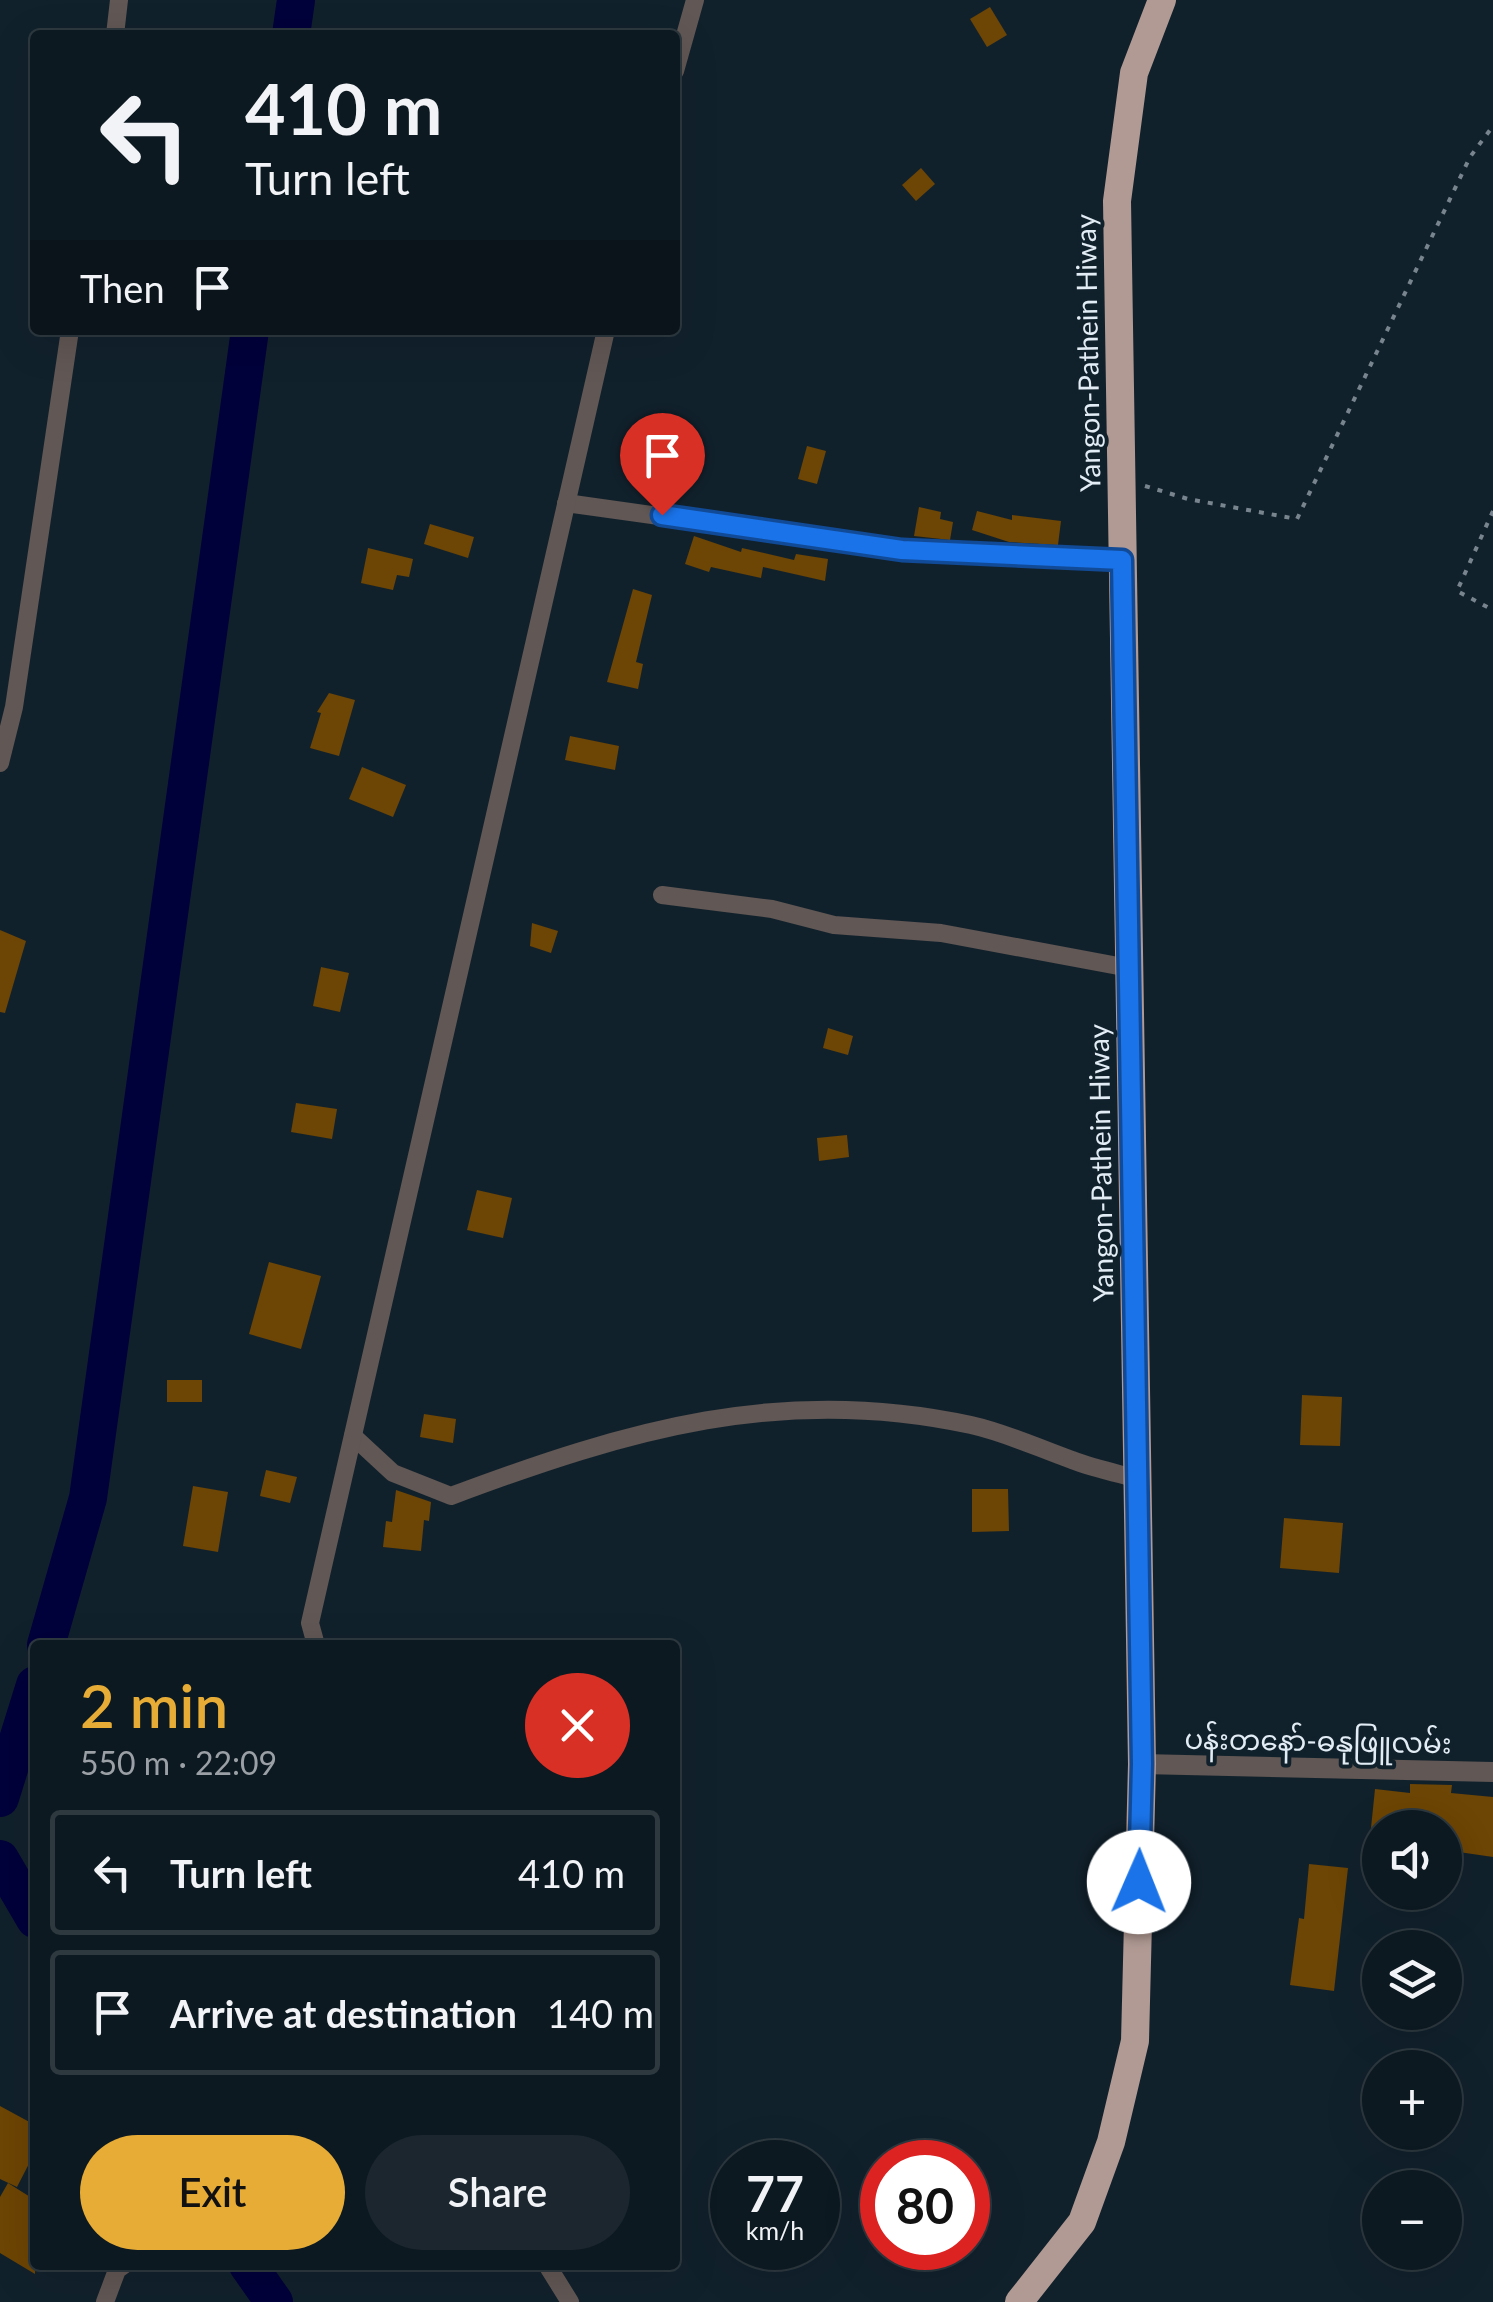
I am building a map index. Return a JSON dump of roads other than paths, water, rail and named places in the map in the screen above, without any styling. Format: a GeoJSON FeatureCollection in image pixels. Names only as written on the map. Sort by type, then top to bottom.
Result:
{"type":"FeatureCollection","features":[{"type":"Feature","properties":{"kind":"highway","name":"Yangon-Pathein Hiway"},"geometry":{"type":"LineString","coordinates":[[1019,2302],[1082,2222],[1111,2142],[1135,2041],[1142,1764],[1117,201],[1134,73],[1162,0]]}},
{"type":"Feature","properties":{"kind":"street"},"geometry":{"type":"LineString","coordinates":[[115,30],[119,0]]}},
{"type":"Feature","properties":{"kind":"street"},"geometry":{"type":"LineString","coordinates":[[680,53],[695,0]]}},
{"type":"Feature","properties":{"kind":"street"},"geometry":{"type":"LineString","coordinates":[[0,763],[14,707],[69,335]]}},
{"type":"Feature","properties":{"kind":"street"},"geometry":{"type":"LineString","coordinates":[[315,1640],[310,1623],[605,335]]}},
{"type":"Feature","properties":{"kind":"street"},"geometry":{"type":"LineString","coordinates":[[566,503],[902,550],[1122,560]]}},
{"type":"Feature","properties":{"kind":"street"},"geometry":{"type":"LineString","coordinates":[[662,895],[772,909],[834,925],[940,933],[1130,968]]}},
{"type":"Feature","properties":{"kind":"street"},"geometry":{"type":"LineString","coordinates":[[353,1436],[393,1473],[451,1496],[586,1448],[675,1424],[836,1407],[970,1425],[1012,1435],[1075,1462],[1138,1479]]}},
{"type":"Feature","properties":{"kind":"street","name":"ပန်းတနော်-ဓနုဖြူလမ်း"},"geometry":{"type":"LineString","coordinates":[[1142,1764],[1493,1772]]}},
{"type":"Feature","properties":{"kind":"street"},"geometry":{"type":"LineString","coordinates":[[105,2302],[117,2270]]}},
{"type":"Feature","properties":{"kind":"street"},"geometry":{"type":"LineString","coordinates":[[550,2270],[570,2302]]}},
{"type":"Feature","properties":{"kind":"waterway"},"geometry":{"type":"LineString","coordinates":[[292,30],[296,0]]}},
{"type":"Feature","properties":{"kind":"waterway"},"geometry":{"type":"LineString","coordinates":[[47,1640],[88,1498],[249,335]]}},
{"type":"Feature","properties":{"kind":"waterway"},"geometry":{"type":"LineString","coordinates":[[0,1798],[30,1701]]}},
{"type":"Feature","properties":{"kind":"waterway"},"geometry":{"type":"LineString","coordinates":[[0,1859],[30,1910]]}},
{"type":"Feature","properties":{"kind":"waterway"},"geometry":{"type":"LineString","coordinates":[[252,2270],[274,2302]]}}]}
